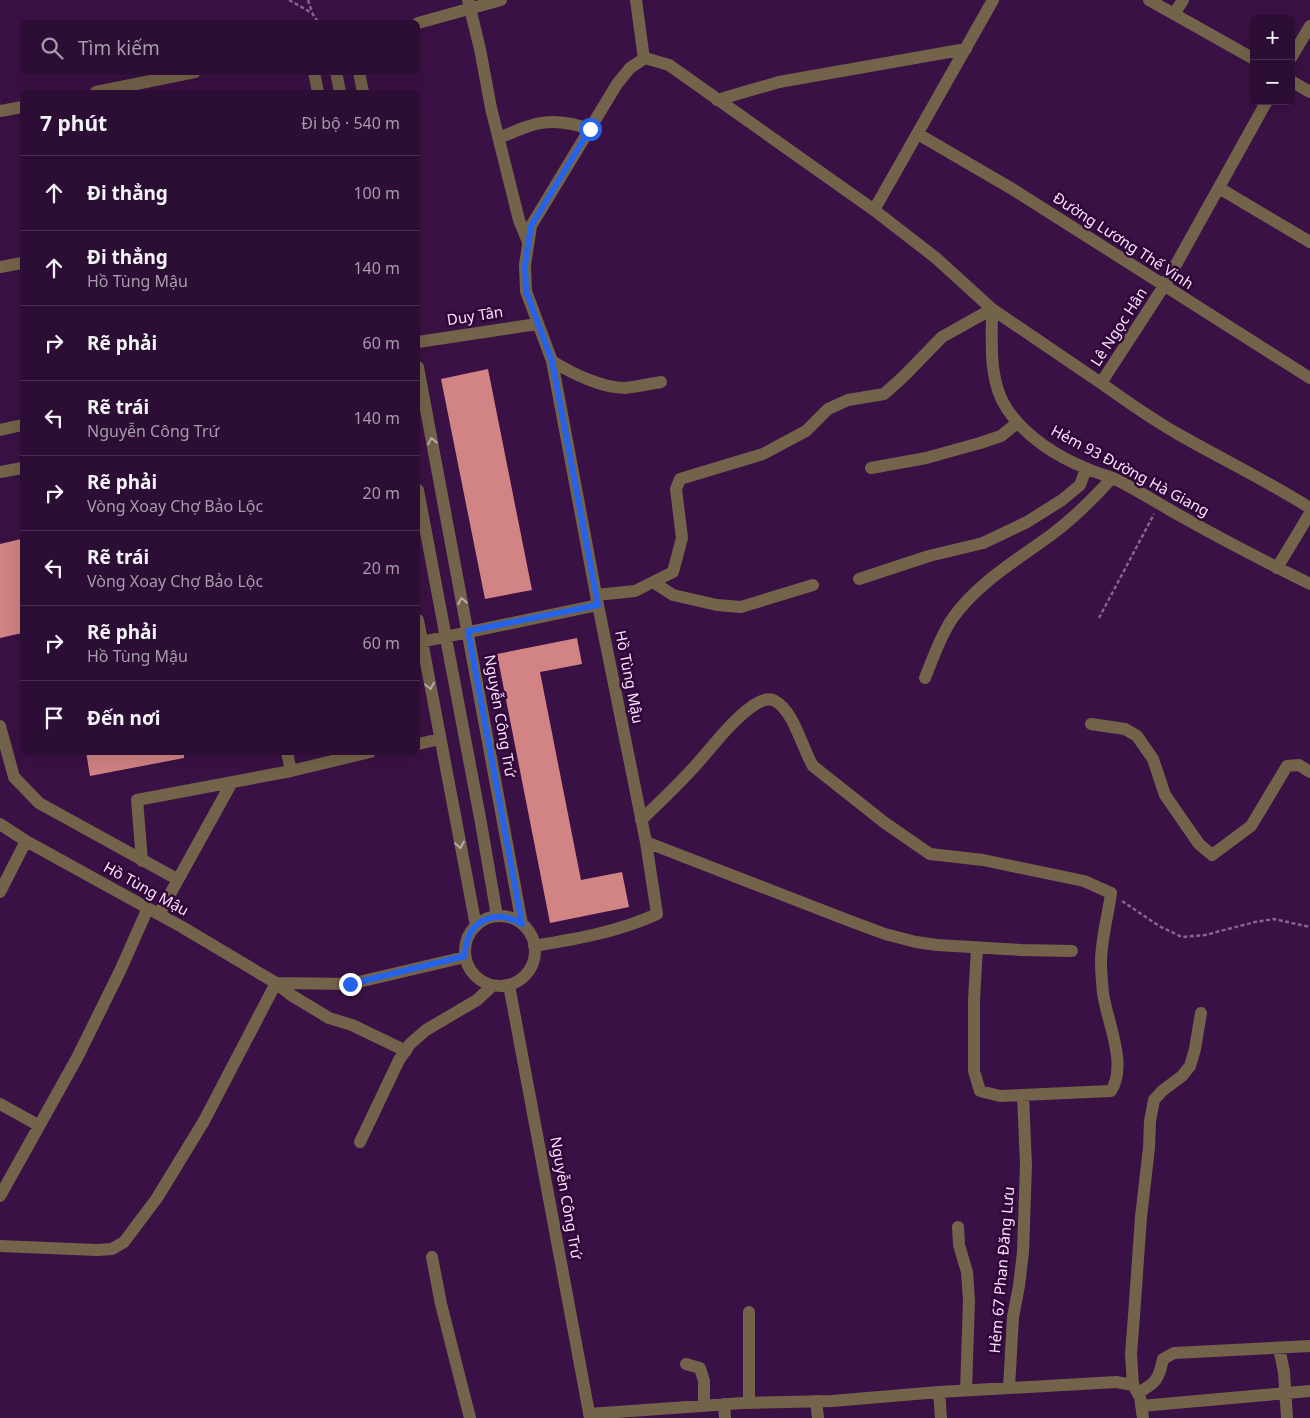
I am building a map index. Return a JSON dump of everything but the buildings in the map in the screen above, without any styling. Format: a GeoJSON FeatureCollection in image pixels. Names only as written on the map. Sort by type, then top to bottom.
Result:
{"type":"FeatureCollection","features":[{"type":"Feature","properties":{"kind":"street"},"geometry":{"type":"LineString","coordinates":[[420,22],[469,4],[501,0]]}},
{"type":"Feature","properties":{"kind":"street"},"geometry":{"type":"LineString","coordinates":[[636,0],[644,59],[669,65],[874,210],[936,258],[992,309],[1101,383]]}},
{"type":"Feature","properties":{"kind":"street"},"geometry":{"type":"LineString","coordinates":[[874,210],[966,50],[992,0]]}},
{"type":"Feature","properties":{"kind":"street"},"geometry":{"type":"LineString","coordinates":[[1149,0],[1250,57]]}},
{"type":"Feature","properties":{"kind":"street"},"geometry":{"type":"LineString","coordinates":[[1174,14],[1183,0]]}},
{"type":"Feature","properties":{"kind":"street"},"geometry":{"type":"LineString","coordinates":[[469,4],[491,108],[519,220],[528,242]]}},
{"type":"Feature","properties":{"kind":"street"},"geometry":{"type":"LineString","coordinates":[[1295,51],[1310,26]]}},
{"type":"Feature","properties":{"kind":"street"},"geometry":{"type":"LineString","coordinates":[[717,100],[779,82],[966,50]]}},
{"type":"Feature","properties":{"kind":"street","name":"Hồ Tùng Mậu"},"geometry":{"type":"LineString","coordinates":[[534,946],[566,941],[634,925],[657,914],[646,842],[597,600],[552,361],[526,291],[525,265],[531,226],[590,129],[630,68],[644,59]]}},
{"type":"Feature","properties":{"kind":"street"},"geometry":{"type":"LineString","coordinates":[[132,89],[184,75]]}},
{"type":"Feature","properties":{"kind":"street"},"geometry":{"type":"LineString","coordinates":[[315,75],[318,90]]}},
{"type":"Feature","properties":{"kind":"street"},"geometry":{"type":"LineString","coordinates":[[337,75],[340,90]]}},
{"type":"Feature","properties":{"kind":"street"},"geometry":{"type":"LineString","coordinates":[[360,75],[363,90]]}},
{"type":"Feature","properties":{"kind":"street"},"geometry":{"type":"LineString","coordinates":[[1295,83],[1310,92]]}},
{"type":"Feature","properties":{"kind":"street","name":"Lê Ngọc Hân"},"geometry":{"type":"LineString","coordinates":[[1265,105],[1164,286],[1101,383],[1136,409],[1267,481],[1310,508]]}},
{"type":"Feature","properties":{"kind":"street"},"geometry":{"type":"LineString","coordinates":[[0,112],[20,107]]}},
{"type":"Feature","properties":{"kind":"street"},"geometry":{"type":"LineString","coordinates":[[499,138],[531,124],[549,121],[570,123],[590,129]]}},
{"type":"Feature","properties":{"kind":"street","name":"Đường Lương Thế Vinh"},"geometry":{"type":"LineString","coordinates":[[918,134],[1014,190],[1310,378]]}},
{"type":"Feature","properties":{"kind":"street"},"geometry":{"type":"LineString","coordinates":[[1218,188],[1310,242]]}},
{"type":"Feature","properties":{"kind":"street"},"geometry":{"type":"LineString","coordinates":[[0,268],[20,263]]}},
{"type":"Feature","properties":{"kind":"street"},"geometry":{"type":"LineString","coordinates":[[422,642],[635,590],[672,572],[682,538],[676,489],[680,479],[762,454],[806,431],[828,409],[848,400],[884,394],[903,378],[942,337],[992,309]]}},
{"type":"Feature","properties":{"kind":"street","name":"Hẻm 93 Đường Hà Giang"},"geometry":{"type":"LineString","coordinates":[[992,309],[993,358],[998,393],[1017,423],[1050,450],[1086,469],[1112,478],[1310,584]]}},
{"type":"Feature","properties":{"kind":"street","name":"Duy Tân"},"geometry":{"type":"LineString","coordinates":[[420,342],[537,324]]}},
{"type":"Feature","properties":{"kind":"street"},"geometry":{"type":"LineString","coordinates":[[552,361],[564,369],[598,383],[624,388],[661,382]]}},
{"type":"Feature","properties":{"kind":"street","name":"Nguyễn Công Trứ"},"geometry":{"type":"LineString","coordinates":[[420,378],[522,924]]}},
{"type":"Feature","properties":{"kind":"street"},"geometry":{"type":"LineString","coordinates":[[871,468],[926,458],[980,443],[1001,436],[1017,423]]}},
{"type":"Feature","properties":{"kind":"street"},"geometry":{"type":"LineString","coordinates":[[0,430],[20,425]]}},
{"type":"Feature","properties":{"kind":"street"},"geometry":{"type":"LineString","coordinates":[[0,472],[20,468]]}},
{"type":"Feature","properties":{"kind":"street"},"geometry":{"type":"LineString","coordinates":[[859,580],[929,556],[984,543],[1027,522],[1062,500],[1080,485],[1086,469]]}},
{"type":"Feature","properties":{"kind":"street"},"geometry":{"type":"LineString","coordinates":[[926,678],[937,648],[952,619],[975,592],[1006,566],[1051,535],[1090,503],[1112,478]]}},
{"type":"Feature","properties":{"kind":"street"},"geometry":{"type":"LineString","coordinates":[[420,500],[496,916]]}},
{"type":"Feature","properties":{"kind":"street"},"geometry":{"type":"LineString","coordinates":[[1277,568],[1310,512]]}},
{"type":"Feature","properties":{"kind":"street"},"geometry":{"type":"LineString","coordinates":[[653,582],[673,595],[718,605],[741,607],[813,585]]}},
{"type":"Feature","properties":{"kind":"street"},"geometry":{"type":"LineString","coordinates":[[420,631],[476,926]]}},
{"type":"Feature","properties":{"kind":"street"},"geometry":{"type":"LineString","coordinates":[[641,820],[674,789],[746,711],[764,699],[773,700],[781,705],[794,724],[806,756],[813,766],[885,823],[930,854],[983,860],[1084,881],[1112,894],[1101,961],[1104,994],[1112,1028],[1117,1063],[1116,1083],[1111,1091],[1000,1096],[980,1092],[974,1071],[974,1000],[977,948]]}},
{"type":"Feature","properties":{"kind":"street"},"geometry":{"type":"LineString","coordinates":[[1091,724],[1125,729],[1137,736],[1153,759],[1165,795],[1199,844],[1212,855],[1250,826],[1287,766],[1299,765],[1310,772]]}},
{"type":"Feature","properties":{"kind":"street"},"geometry":{"type":"LineString","coordinates":[[0,726],[14,778],[39,804],[177,880]]}},
{"type":"Feature","properties":{"kind":"street"},"geometry":{"type":"LineString","coordinates":[[420,744],[440,740]]}},
{"type":"Feature","properties":{"kind":"street"},"geometry":{"type":"LineString","coordinates":[[288,755],[291,771]]}},
{"type":"Feature","properties":{"kind":"street"},"geometry":{"type":"LineString","coordinates":[[142,861],[137,800],[291,771],[358,755]]}},
{"type":"Feature","properties":{"kind":"street"},"geometry":{"type":"LineString","coordinates":[[0,1196],[77,1058],[120,971],[154,911],[177,880],[232,782]]}},
{"type":"Feature","properties":{"kind":"street","name":"Hồ Tùng Mậu"},"geometry":{"type":"LineString","coordinates":[[0,824],[26,841],[154,911],[276,983],[291,995],[329,1018],[352,1025],[406,1051]]}},
{"type":"Feature","properties":{"kind":"street"},"geometry":{"type":"LineString","coordinates":[[0,892],[26,841]]}},
{"type":"Feature","properties":{"kind":"street"},"geometry":{"type":"LineString","coordinates":[[646,842],[745,882],[884,934],[916,942],[977,948],[1072,951]]}},
{"type":"Feature","properties":{"kind":"street"},"geometry":{"type":"LineString","coordinates":[[496,916],[507,917],[522,924],[528,930],[534,946],[534,954],[529,970],[517,982],[509,985],[492,986],[477,978],[471,972],[465,956],[467,940],[476,926],[482,921],[496,916]]}},
{"type":"Feature","properties":{"kind":"street","name":"Hồ Tùng Mậu"},"geometry":{"type":"LineString","coordinates":[[276,983],[350,984],[465,956]]}},
{"type":"Feature","properties":{"kind":"street"},"geometry":{"type":"LineString","coordinates":[[0,1246],[96,1250],[112,1249],[124,1242],[157,1198],[204,1121],[276,983]]}},
{"type":"Feature","properties":{"kind":"street","name":"Nguyễn Công Trứ"},"geometry":{"type":"LineString","coordinates":[[509,985],[590,1416]]}},
{"type":"Feature","properties":{"kind":"street"},"geometry":{"type":"LineString","coordinates":[[360,1142],[399,1060],[410,1044],[426,1030],[477,1000],[492,986]]}},
{"type":"Feature","properties":{"kind":"street"},"geometry":{"type":"LineString","coordinates":[[1139,1400],[1131,1354],[1150,1122],[1154,1100],[1162,1091],[1182,1076],[1190,1066],[1201,1013]]}},
{"type":"Feature","properties":{"kind":"street","name":"Hẻm 67 Phan Đăng Lưu"},"geometry":{"type":"LineString","coordinates":[[1009,1388],[1013,1318],[1020,1286],[1023,1252],[1026,1166],[1023,1095]]}},
{"type":"Feature","properties":{"kind":"street"},"geometry":{"type":"LineString","coordinates":[[0,1104],[38,1125]]}},
{"type":"Feature","properties":{"kind":"street"},"geometry":{"type":"LineString","coordinates":[[958,1227],[959,1245],[967,1272],[969,1301],[966,1390]]}},
{"type":"Feature","properties":{"kind":"street"},"geometry":{"type":"LineString","coordinates":[[432,1257],[441,1304],[470,1418]]}},
{"type":"Feature","properties":{"kind":"street"},"geometry":{"type":"LineString","coordinates":[[748,1312],[749,1402]]}},
{"type":"Feature","properties":{"kind":"street"},"geometry":{"type":"LineString","coordinates":[[1139,1400],[1154,1384],[1160,1373],[1163,1359],[1174,1353],[1310,1346]]}},
{"type":"Feature","properties":{"kind":"street"},"geometry":{"type":"LineString","coordinates":[[1279,1348],[1284,1372],[1287,1418]]}},
{"type":"Feature","properties":{"kind":"street"},"geometry":{"type":"LineString","coordinates":[[686,1364],[700,1368],[704,1381],[704,1406]]}},
{"type":"Feature","properties":{"kind":"street"},"geometry":{"type":"LineString","coordinates":[[590,1416],[749,1402],[816,1401],[1116,1382],[1139,1400],[1285,1394],[1310,1391]]}},
{"type":"Feature","properties":{"kind":"street"},"geometry":{"type":"LineString","coordinates":[[940,1392],[941,1418]]}},
{"type":"Feature","properties":{"kind":"street"},"geometry":{"type":"LineString","coordinates":[[816,1401],[818,1418]]}},
{"type":"Feature","properties":{"kind":"street"},"geometry":{"type":"LineString","coordinates":[[724,1404],[725,1418]]}},
{"type":"Feature","properties":{"kind":"path"},"geometry":{"type":"LineString","coordinates":[[289,0],[312,13]]}},
{"type":"Feature","properties":{"kind":"path"},"geometry":{"type":"LineString","coordinates":[[308,0],[317,20]]}},
{"type":"Feature","properties":{"kind":"path"},"geometry":{"type":"LineString","coordinates":[[1099,618],[1159,504]]}},
{"type":"Feature","properties":{"kind":"path"},"geometry":{"type":"LineString","coordinates":[[1112,894],[1159,926],[1182,937],[1204,936],[1254,922],[1274,919],[1310,927]]}},
{"type":"Feature","properties":{"kind":"route"},"geometry":{"type":"LineString","coordinates":[[350,984],[465,956],[465,948],[470,932],[482,921],[490,918],[498,916],[507,917],[522,924],[468,631],[598,605],[552,361],[526,291],[525,265],[531,226],[590,129]]}}]}
